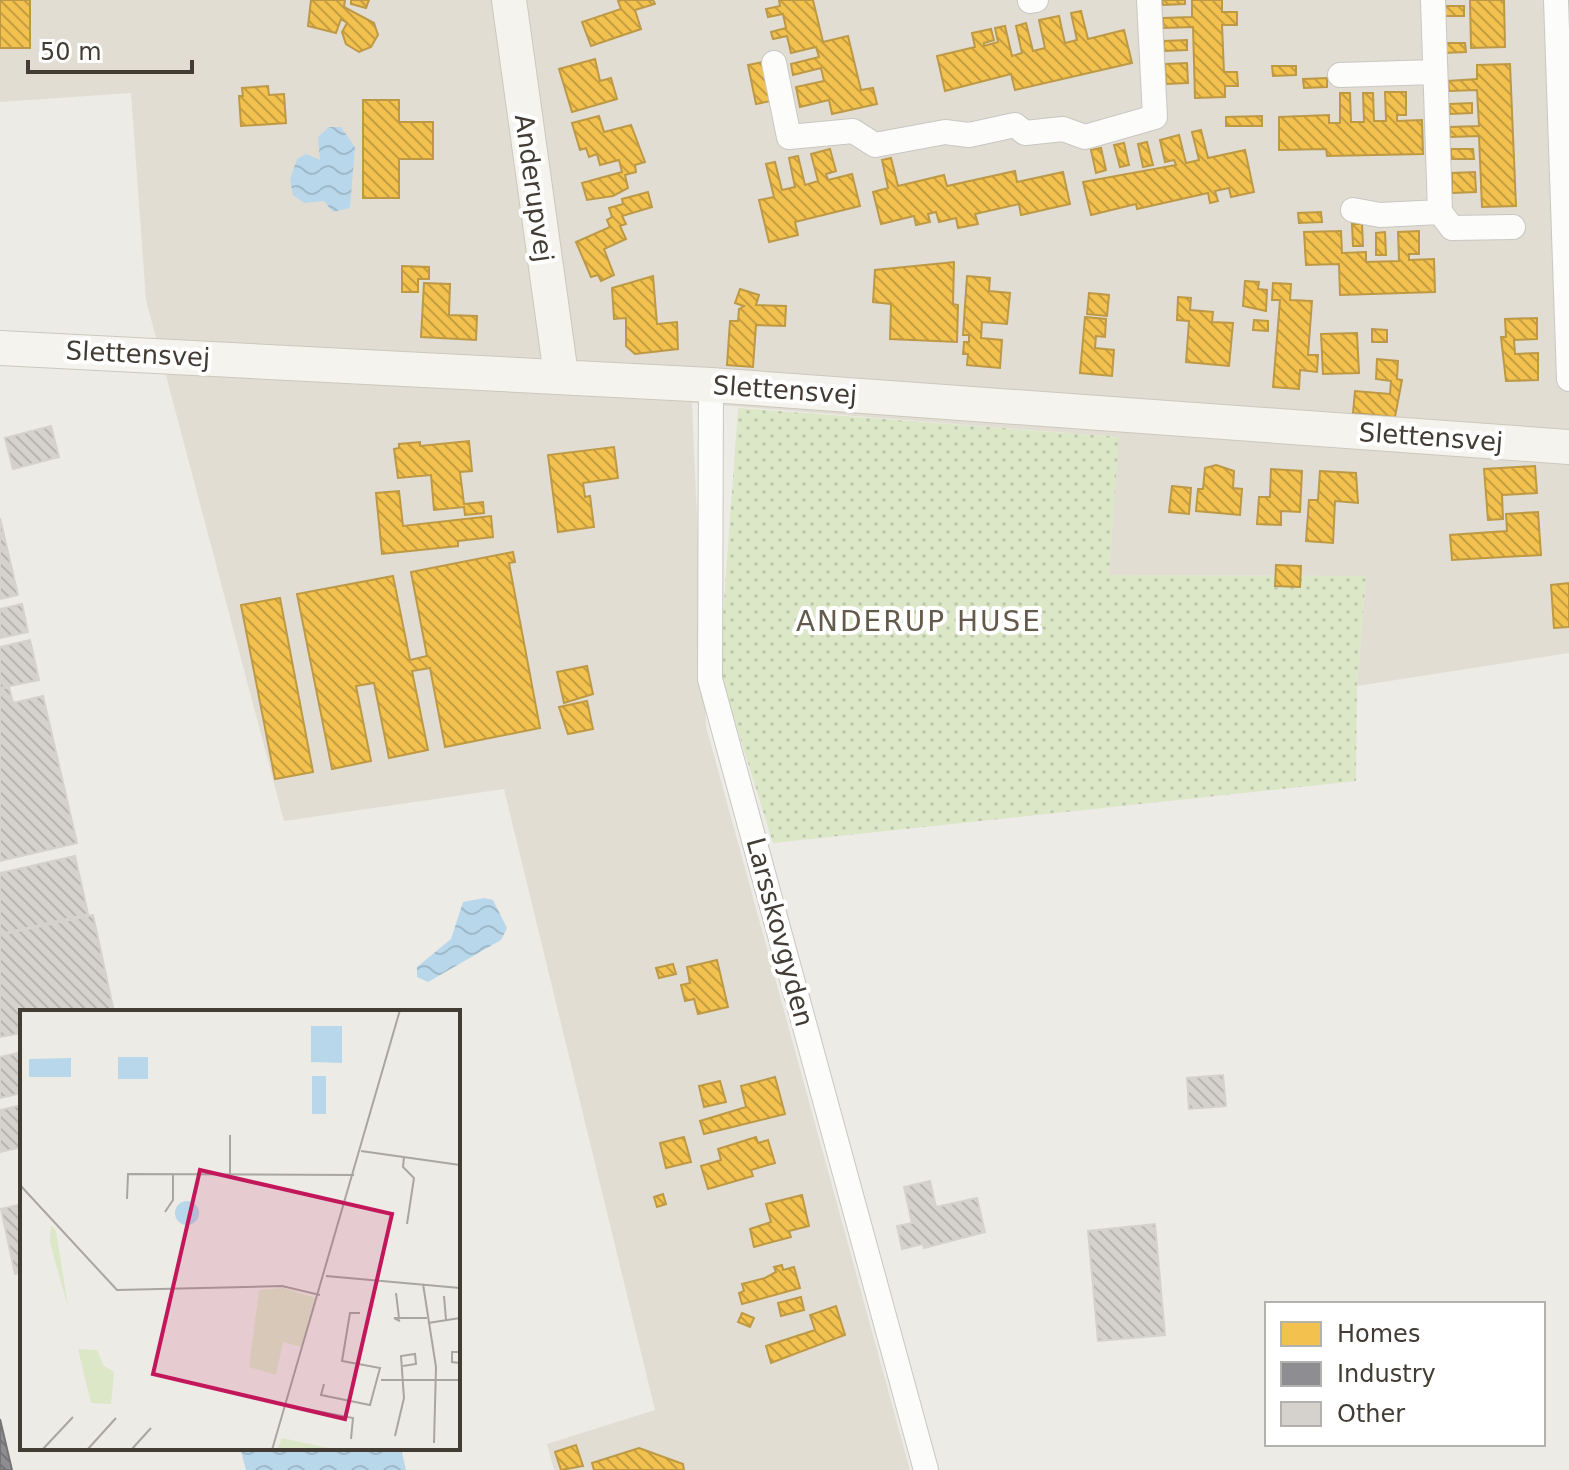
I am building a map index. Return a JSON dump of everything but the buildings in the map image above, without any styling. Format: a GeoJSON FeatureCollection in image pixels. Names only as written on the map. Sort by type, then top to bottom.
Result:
{"type":"FeatureCollection","features":[{"type":"Feature","properties":{"kind":"street","name":"Anderupvej"},"geometry":{"type":"LineString","coordinates":[[509,0],[561,375]]}},
{"type":"Feature","properties":{"kind":"street"},"geometry":{"type":"LineString","coordinates":[[774,63],[789,137],[853,131],[875,145],[945,132],[969,135],[1015,125],[1025,133],[1063,129],[1085,137],[1155,117],[1149,0]]}},
{"type":"Feature","properties":{"kind":"street"},"geometry":{"type":"LineString","coordinates":[[1433,0],[1440,212],[1452,228],[1513,227]]}},
{"type":"Feature","properties":{"kind":"street"},"geometry":{"type":"LineString","coordinates":[[1556,0],[1569,379]]}},
{"type":"Feature","properties":{"kind":"street"},"geometry":{"type":"LineString","coordinates":[[1340,75],[1435,72]]}},
{"type":"Feature","properties":{"kind":"street"},"geometry":{"type":"LineString","coordinates":[[1353,210],[1380,215],[1440,212]]}},
{"type":"Feature","properties":{"kind":"street","name":"Slettensvej"},"geometry":{"type":"LineString","coordinates":[[0,348],[561,375],[1569,447]]}},
{"type":"Feature","properties":{"kind":"street","name":"Larsskovgyden"},"geometry":{"type":"LineString","coordinates":[[711,385],[710,679],[926,1470]]}},
{"type":"Feature","properties":{"kind":"shaded area"},"geometry":{"type":"Polygon","coordinates":[[[0,0],[1569,0],[1569,653],[1357,686],[1366,576],[1109,575],[1118,437],[692,403],[706,726],[910,1470],[554,1470],[547,1444],[655,1410],[504,789],[284,821],[146,300],[131,93],[0,102],[0,0]]]}},
{"type":"Feature","properties":{"kind":"green space"},"geometry":{"type":"Polygon","coordinates":[[[738,408],[1119,437],[1109,575],[1366,576],[1357,686],[1356,781],[773,843],[719,670],[738,408]]]}},
{"type":"Feature","properties":{"kind":"water"},"geometry":{"type":"Polygon","coordinates":[[[329,127],[341,127],[355,147],[350,208],[333,212],[324,201],[304,203],[293,195],[290,179],[297,159],[306,154],[320,160],[318,137],[329,127]]]}},
{"type":"Feature","properties":{"kind":"water"},"geometry":{"type":"Polygon","coordinates":[[[484,898],[493,900],[507,928],[501,940],[428,982],[417,977],[417,967],[451,939],[463,902],[484,898]]]}},
{"type":"Feature","properties":{"kind":"water"},"geometry":{"type":"Polygon","coordinates":[[[241,1450],[401,1450],[406,1470],[246,1470],[241,1450]]]}},
{"type":"Feature","properties":{"kind":"district","name":"ANDERUP HUSE"},"geometry":{"type":"Point","coordinates":[919,621]}}]}
